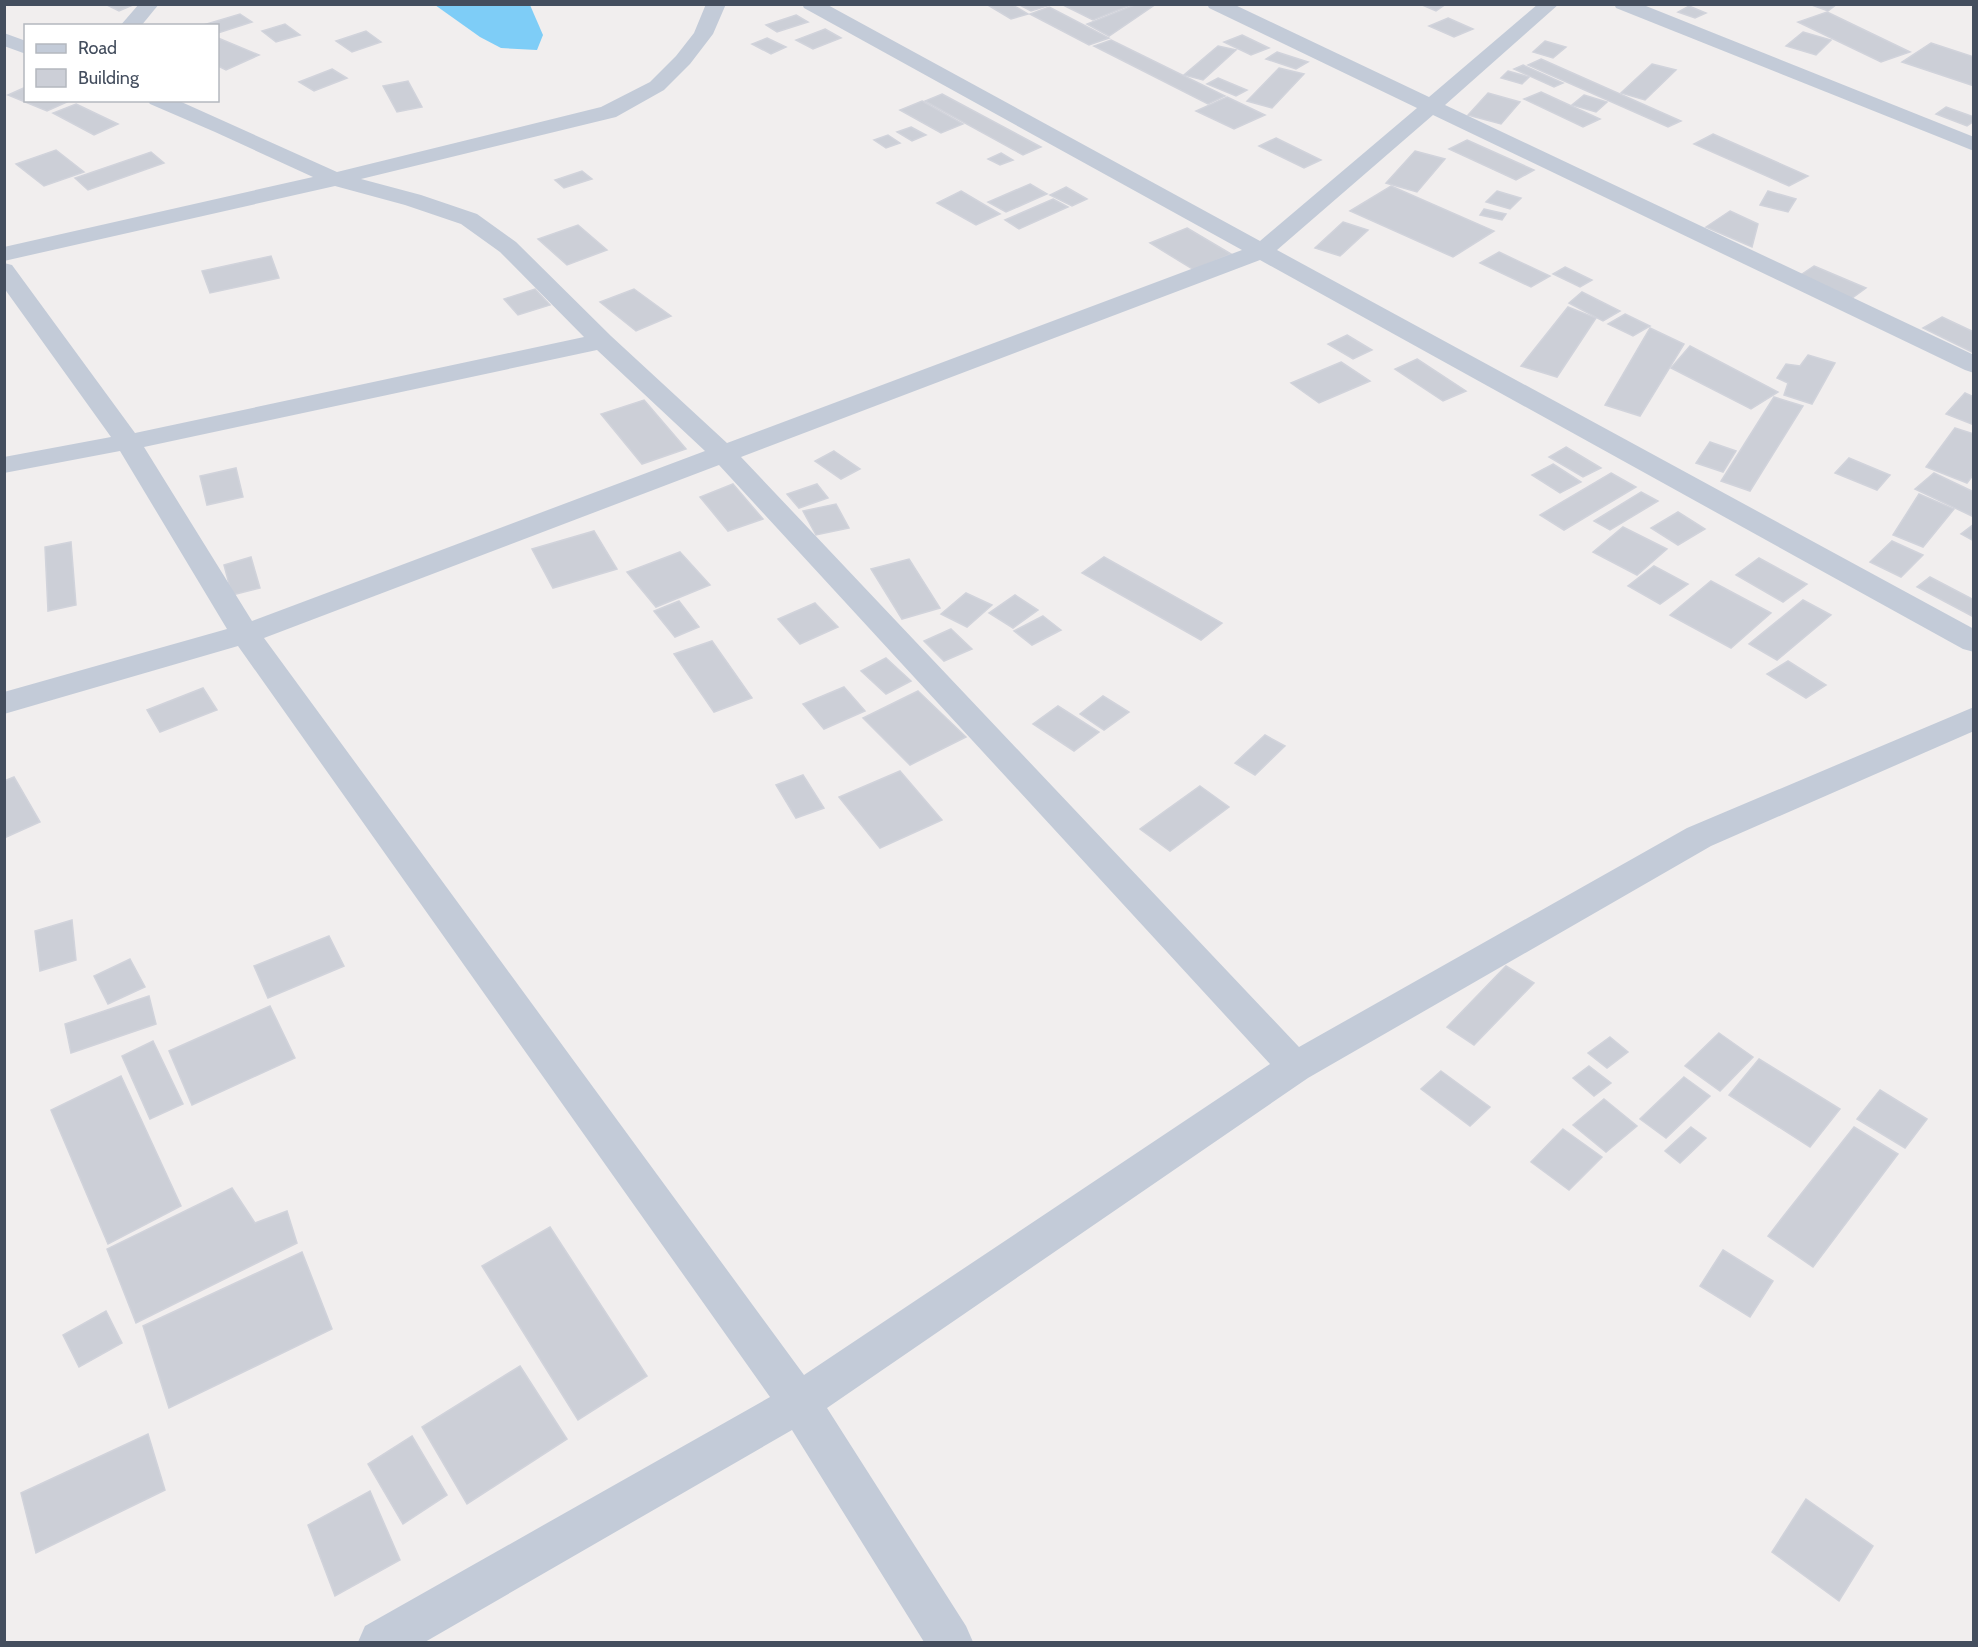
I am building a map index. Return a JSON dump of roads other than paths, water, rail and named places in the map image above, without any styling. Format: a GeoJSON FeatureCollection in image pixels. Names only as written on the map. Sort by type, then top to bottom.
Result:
{"type":"FeatureCollection","features":[{"type":"Feature","properties":{"kind":"street"},"geometry":{"type":"LineString","coordinates":[[132,24],[150,4]]}},
{"type":"Feature","properties":{"kind":"street"},"geometry":{"type":"LineString","coordinates":[[4,254],[335,179],[608,112],[657,86],[683,60],[703,34],[716,4]]}},
{"type":"Feature","properties":{"kind":"street"},"geometry":{"type":"LineString","coordinates":[[811,4],[1974,642]]}},
{"type":"Feature","properties":{"kind":"street"},"geometry":{"type":"LineString","coordinates":[[1216,4],[1974,365]]}},
{"type":"Feature","properties":{"kind":"street"},"geometry":{"type":"LineString","coordinates":[[4,702],[245,634],[1262,251],[1550,4]]}},
{"type":"Feature","properties":{"kind":"street"},"geometry":{"type":"LineString","coordinates":[[1623,4],[1974,145]]}},
{"type":"Feature","properties":{"kind":"street"},"geometry":{"type":"LineString","coordinates":[[4,39],[24,47]]}},
{"type":"Feature","properties":{"kind":"street"},"geometry":{"type":"LineString","coordinates":[[162,102],[223,127],[335,179],[413,200],[469,219],[508,247],[602,341],[724,454],[1295,1067]]}},
{"type":"Feature","properties":{"kind":"street"},"geometry":{"type":"LineString","coordinates":[[4,270],[128,442],[245,634],[799,1403],[950,1642]]}},
{"type":"Feature","properties":{"kind":"street"},"geometry":{"type":"LineString","coordinates":[[4,465],[128,442],[602,341]]}},
{"type":"Feature","properties":{"kind":"street"},"geometry":{"type":"LineString","coordinates":[[381,1642],[799,1403],[1295,1067],[1699,837],[1974,718]]}},
{"type":"Feature","properties":{"kind":"water"},"geometry":{"type":"Polygon","coordinates":[[[435,5],[530,5],[543,35],[537,50],[501,48],[480,37],[435,5]]]}}]}
